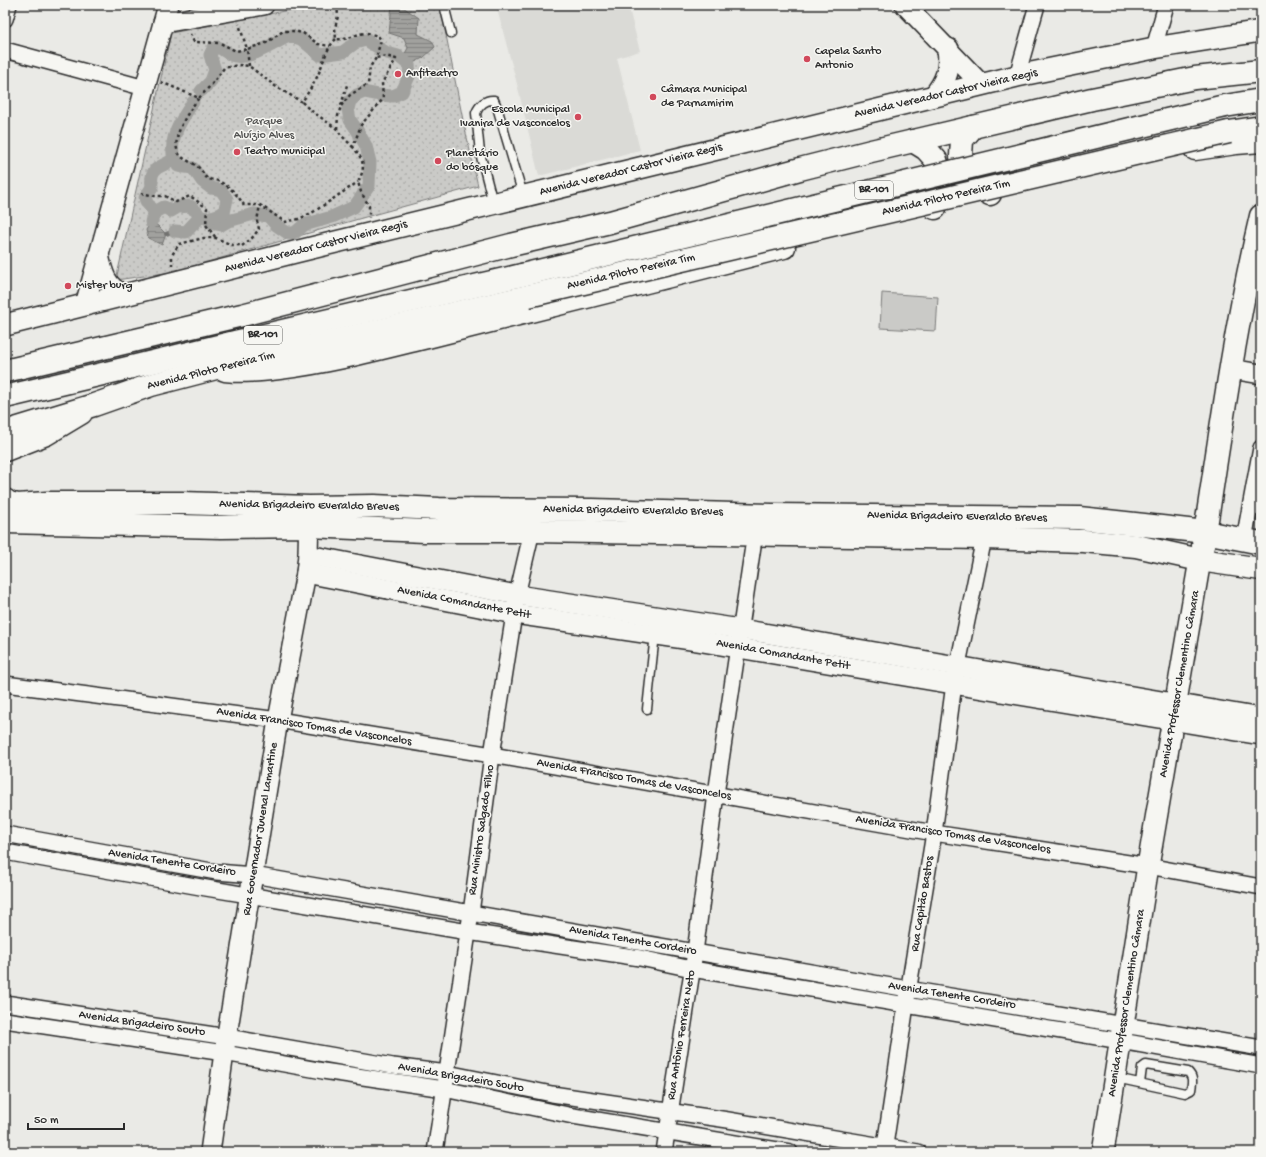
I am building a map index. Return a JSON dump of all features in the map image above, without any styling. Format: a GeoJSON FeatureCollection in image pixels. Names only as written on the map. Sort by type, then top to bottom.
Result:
{"type":"FeatureCollection","features":[{"type":"Feature","properties":{"kind":"main road","name":"Avenida Vereador Castor Vieira Regis"},"geometry":{"type":"LineString","coordinates":[[5,326],[174,283],[244,255],[524,196],[1017,76],[1154,48],[1261,31]]}},
{"type":"Feature","properties":{"kind":"main road"},"geometry":{"type":"LineString","coordinates":[[934,96],[947,75],[949,64],[948,49]]}},
{"type":"Feature","properties":{"kind":"main road"},"geometry":{"type":"LineString","coordinates":[[5,371],[257,311],[504,247],[610,222],[800,169],[913,141],[1092,99],[1195,78],[1261,70]]}},
{"type":"Feature","properties":{"kind":"main road","name":"Avenida Piloto Pereira Tim"},"geometry":{"type":"LineString","coordinates":[[5,397],[522,275],[1225,106],[1261,100]]}},
{"type":"Feature","properties":{"kind":"main road"},"geometry":{"type":"LineString","coordinates":[[973,127],[962,140],[960,156],[970,184],[990,194]]}},
{"type":"Feature","properties":{"kind":"main road","name":"Avenida Piloto Pereira Tim"},"geometry":{"type":"LineString","coordinates":[[5,432],[94,405],[151,385],[216,368],[1229,132],[1261,127]]}},
{"type":"Feature","properties":{"kind":"main road"},"geometry":{"type":"LineString","coordinates":[[913,141],[926,149],[936,160],[943,184],[935,208]]}},
{"type":"Feature","properties":{"kind":"main road"},"geometry":{"type":"LineString","coordinates":[[216,368],[234,371],[263,370],[302,365],[367,351],[510,317],[990,194],[1142,158],[1236,143],[1261,141]]}},
{"type":"Feature","properties":{"kind":"main road","name":"Avenida Professor Clementino Câmara"},"geometry":{"type":"LineString","coordinates":[[1104,1152],[1148,866],[1175,712],[1231,369],[1250,265],[1261,216]]}},
{"type":"Feature","properties":{"kind":"main road"},"geometry":{"type":"LineString","coordinates":[[5,450],[46,434],[94,405]]}},
{"type":"Feature","properties":{"kind":"main road","name":"Avenida Brigadeiro Everaldo Breves"},"geometry":{"type":"LineString","coordinates":[[5,500],[9,503],[17,505],[47,503],[182,503],[308,516],[425,531],[532,531],[1084,541],[1136,546],[1200,560],[1261,569]]}},
{"type":"Feature","properties":{"kind":"main road","name":"Avenida Brigadeiro Everaldo Breves"},"geometry":{"type":"LineString","coordinates":[[5,522],[221,527],[374,506],[439,509],[536,509],[758,514],[1079,518],[1205,532],[1252,542]]}},
{"type":"Feature","properties":{"kind":"street"},"geometry":{"type":"LineString","coordinates":[[5,19],[9,5]]}},
{"type":"Feature","properties":{"kind":"street"},"geometry":{"type":"LineString","coordinates":[[85,305],[152,85],[166,14],[264,5]]}},
{"type":"Feature","properties":{"kind":"street"},"geometry":{"type":"LineString","coordinates":[[905,5],[982,85]]}},
{"type":"Feature","properties":{"kind":"street"},"geometry":{"type":"LineString","coordinates":[[1017,76],[1037,5]]}},
{"type":"Feature","properties":{"kind":"street"},"geometry":{"type":"LineString","coordinates":[[1154,48],[1166,5]]}},
{"type":"Feature","properties":{"kind":"street"},"geometry":{"type":"LineString","coordinates":[[5,50],[152,85]]}},
{"type":"Feature","properties":{"kind":"street"},"geometry":{"type":"LineString","coordinates":[[99,255],[106,280],[114,290],[124,296]]}},
{"type":"Feature","properties":{"kind":"street"},"geometry":{"type":"LineString","coordinates":[[1231,369],[1261,374]]}},
{"type":"Feature","properties":{"kind":"street"},"geometry":{"type":"LineString","coordinates":[[1252,542],[1261,448]]}},
{"type":"Feature","properties":{"kind":"street","name":"Rua Ministro Salgado Filho"},"geometry":{"type":"LineString","coordinates":[[434,1152],[471,913],[492,755],[517,595],[536,509]]}},
{"type":"Feature","properties":{"kind":"street","name":"Rua Antônio Ferreira Neto"},"geometry":{"type":"LineString","coordinates":[[664,1152],[695,952],[716,794],[758,514]]}},
{"type":"Feature","properties":{"kind":"street","name":"Rua Governador Juvenal Lamartine"},"geometry":{"type":"LineString","coordinates":[[210,1152],[225,1045],[278,720],[307,564],[308,516]]}},
{"type":"Feature","properties":{"kind":"street","name":"Rua Capitão Bastos"},"geometry":{"type":"LineString","coordinates":[[885,1149],[908,989],[934,833],[955,675],[984,538]]}},
{"type":"Feature","properties":{"kind":"street","name":"Avenida Comandante Petit"},"geometry":{"type":"LineString","coordinates":[[307,564],[740,629],[859,649],[955,675]]}},
{"type":"Feature","properties":{"kind":"street","name":"Avenida Comandante Petit"},"geometry":{"type":"LineString","coordinates":[[307,564],[515,614],[698,640],[857,668],[955,675],[1175,712],[1261,735]]}},
{"type":"Feature","properties":{"kind":"street"},"geometry":{"type":"LineString","coordinates":[[857,668],[859,649]]}},
{"type":"Feature","properties":{"kind":"street","name":"Avenida Francisco Tomas de Vasconcelos"},"geometry":{"type":"LineString","coordinates":[[5,684],[278,720],[492,755],[934,833],[1148,866],[1261,887]]}},
{"type":"Feature","properties":{"kind":"street","name":"Avenida Comandante Petit"},"geometry":{"type":"LineString","coordinates":[[1175,712],[1261,718]]}},
{"type":"Feature","properties":{"kind":"street","name":"Avenida Tenente Cordeiro"},"geometry":{"type":"LineString","coordinates":[[5,834],[217,872],[253,875],[908,989],[1122,1033],[1261,1066]]}},
{"type":"Feature","properties":{"kind":"street","name":"Avenida Tenente Cordeiro"},"geometry":{"type":"LineString","coordinates":[[5,852],[468,932],[640,958],[692,969],[906,1005],[1122,1033],[1261,1048]]}},
{"type":"Feature","properties":{"kind":"street","name":"Avenida Brigadeiro Souto"},"geometry":{"type":"LineString","coordinates":[[5,1003],[225,1045],[323,1071],[444,1089],[573,1116],[790,1152]]}},
{"type":"Feature","properties":{"kind":"street","name":"Avenida Brigadeiro Souto"},"geometry":{"type":"LineString","coordinates":[[5,1020],[225,1045],[447,1073],[552,1094],[728,1120],[885,1149],[918,1152]]}},
{"type":"Feature","properties":{"kind":"lane"},"geometry":{"type":"LineString","coordinates":[[444,5],[452,33]]}},
{"type":"Feature","properties":{"kind":"lane"},"geometry":{"type":"LineString","coordinates":[[493,203],[480,153],[476,113],[482,104],[490,100],[494,100],[497,107],[524,196]]}},
{"type":"Feature","properties":{"kind":"lane"},"geometry":{"type":"LineString","coordinates":[[647,709],[655,634]]}},
{"type":"Feature","properties":{"kind":"lane"},"geometry":{"type":"LineString","coordinates":[[1115,1077],[1140,1083],[1186,1093],[1191,1090],[1193,1079],[1188,1072],[1146,1065],[1142,1068],[1140,1083]]}},
{"type":"Feature","properties":{"kind":"path"},"geometry":{"type":"LineString","coordinates":[[302,102],[316,79],[330,46],[336,39],[335,28],[338,16],[337,5]]}},
{"type":"Feature","properties":{"kind":"path"},"geometry":{"type":"LineString","coordinates":[[238,20],[247,50],[249,66]]}},
{"type":"Feature","properties":{"kind":"path"},"geometry":{"type":"LineString","coordinates":[[188,30],[194,42],[220,43],[236,51],[247,50],[266,43],[284,31],[303,33],[318,44],[330,46]]}},
{"type":"Feature","properties":{"kind":"path"},"geometry":{"type":"LineString","coordinates":[[336,39],[344,40],[359,34],[367,33],[378,36],[381,40],[376,58],[370,68],[368,84],[350,95],[341,106]]}},
{"type":"Feature","properties":{"kind":"path"},"geometry":{"type":"LineString","coordinates":[[353,147],[361,125],[383,99],[382,83],[396,59],[386,56],[376,58]]}},
{"type":"Feature","properties":{"kind":"path"},"geometry":{"type":"LineString","coordinates":[[238,65],[249,66],[275,86],[302,102],[309,109],[337,129],[359,154],[363,163],[362,174],[358,182],[299,220],[285,222],[260,205],[244,205],[234,190],[220,182],[208,178],[198,166],[181,157],[177,151],[176,139],[184,120],[192,106],[224,68],[238,65]]}},
{"type":"Feature","properties":{"kind":"path"},"geometry":{"type":"LineString","coordinates":[[152,85],[199,98]]}},
{"type":"Feature","properties":{"kind":"path"},"geometry":{"type":"LineString","coordinates":[[337,129],[338,116],[347,85]]}},
{"type":"Feature","properties":{"kind":"path"},"geometry":{"type":"LineString","coordinates":[[358,182],[360,192],[369,206]]}},
{"type":"Feature","properties":{"kind":"path"},"geometry":{"type":"LineString","coordinates":[[141,193],[155,196],[165,196],[176,202],[190,196],[207,208],[206,225],[216,238]]}},
{"type":"Feature","properties":{"kind":"path"},"geometry":{"type":"LineString","coordinates":[[174,283],[172,272],[172,255],[179,244],[204,238],[216,238],[232,245],[244,255],[252,238],[259,229],[257,221],[260,205]]}},
{"type":"Feature","properties":{"kind":"shaded area"},"geometry":{"type":"Polygon","coordinates":[[[392,5],[400,5],[419,18],[418,34],[432,41],[435,47],[423,58],[409,65],[402,59],[408,48],[404,38],[389,33],[392,5]]]}},
{"type":"Feature","properties":{"kind":"shaded area"},"geometry":{"type":"Polygon","coordinates":[[[496,5],[628,5],[640,51],[617,58],[640,150],[539,176],[496,5]]]}},
{"type":"Feature","properties":{"kind":"shaded area"},"geometry":{"type":"Polygon","coordinates":[[[151,222],[158,226],[166,234],[162,245],[148,238],[146,230],[151,222]]]}},
{"type":"Feature","properties":{"kind":"green space","name":"Parque Aluízio Alves"},"geometry":{"type":"Polygon","coordinates":[[[315,5],[440,5],[478,186],[172,272],[116,280],[171,33],[315,5]]]}},
{"type":"Feature","properties":{"kind":"green space"},"geometry":{"type":"Polygon","coordinates":[[[882,293],[938,297],[936,331],[880,328],[882,293]]]}},
{"type":"Feature","properties":{"kind":"waterway"},"geometry":{"type":"LineString","coordinates":[[201,91],[211,81],[215,70],[210,55],[213,49],[218,47],[229,54],[241,57],[262,50],[289,36],[301,39],[320,55],[343,52],[355,43],[366,40],[387,53],[398,56],[409,65],[410,74],[402,92],[393,96],[364,92],[357,95],[350,101],[348,109],[350,120],[366,146],[370,162],[369,186],[354,207],[332,217],[304,225],[296,232],[289,234],[276,225],[268,216],[254,214],[228,221],[221,225],[211,223],[209,218]]}},
{"type":"Feature","properties":{"kind":"waterway"},"geometry":{"type":"LineString","coordinates":[[175,231],[186,232],[200,217],[209,218],[224,213],[227,199],[221,190],[211,188],[202,181],[193,168],[178,166],[173,156],[173,140],[175,133],[181,120],[193,102]]}},
{"type":"Feature","properties":{"kind":"waterway"},"geometry":{"type":"LineString","coordinates":[[155,212],[147,203],[145,198],[152,187],[152,174],[158,168],[175,158]]}},
{"type":"Feature","properties":{"kind":"waterway"},"geometry":{"type":"LineString","coordinates":[[151,222],[155,212],[164,207],[171,211],[178,207],[190,206],[200,217]]}},
{"type":"Feature","properties":{"kind":"waterway"},"geometry":{"type":"LineString","coordinates":[[166,234],[175,231]]}},
{"type":"Feature","properties":{"kind":"place","name":"Capela Santo Antonio"},"geometry":{"type":"Point","coordinates":[807,59]}},
{"type":"Feature","properties":{"kind":"place","name":"Anfiteatro"},"geometry":{"type":"Point","coordinates":[398,74]}},
{"type":"Feature","properties":{"kind":"place","name":"Câmara Municipal de Parnamirim"},"geometry":{"type":"Point","coordinates":[653,97]}},
{"type":"Feature","properties":{"kind":"place","name":"Escola Municipal Ivanira de Vasconcelos"},"geometry":{"type":"Point","coordinates":[578,117]}},
{"type":"Feature","properties":{"kind":"place","name":"Teatro municipal"},"geometry":{"type":"Point","coordinates":[237,152]}},
{"type":"Feature","properties":{"kind":"place","name":"Planetário do bósque"},"geometry":{"type":"Point","coordinates":[438,161]}},
{"type":"Feature","properties":{"kind":"place","name":"Mister burg"},"geometry":{"type":"Point","coordinates":[68,286]}}]}
